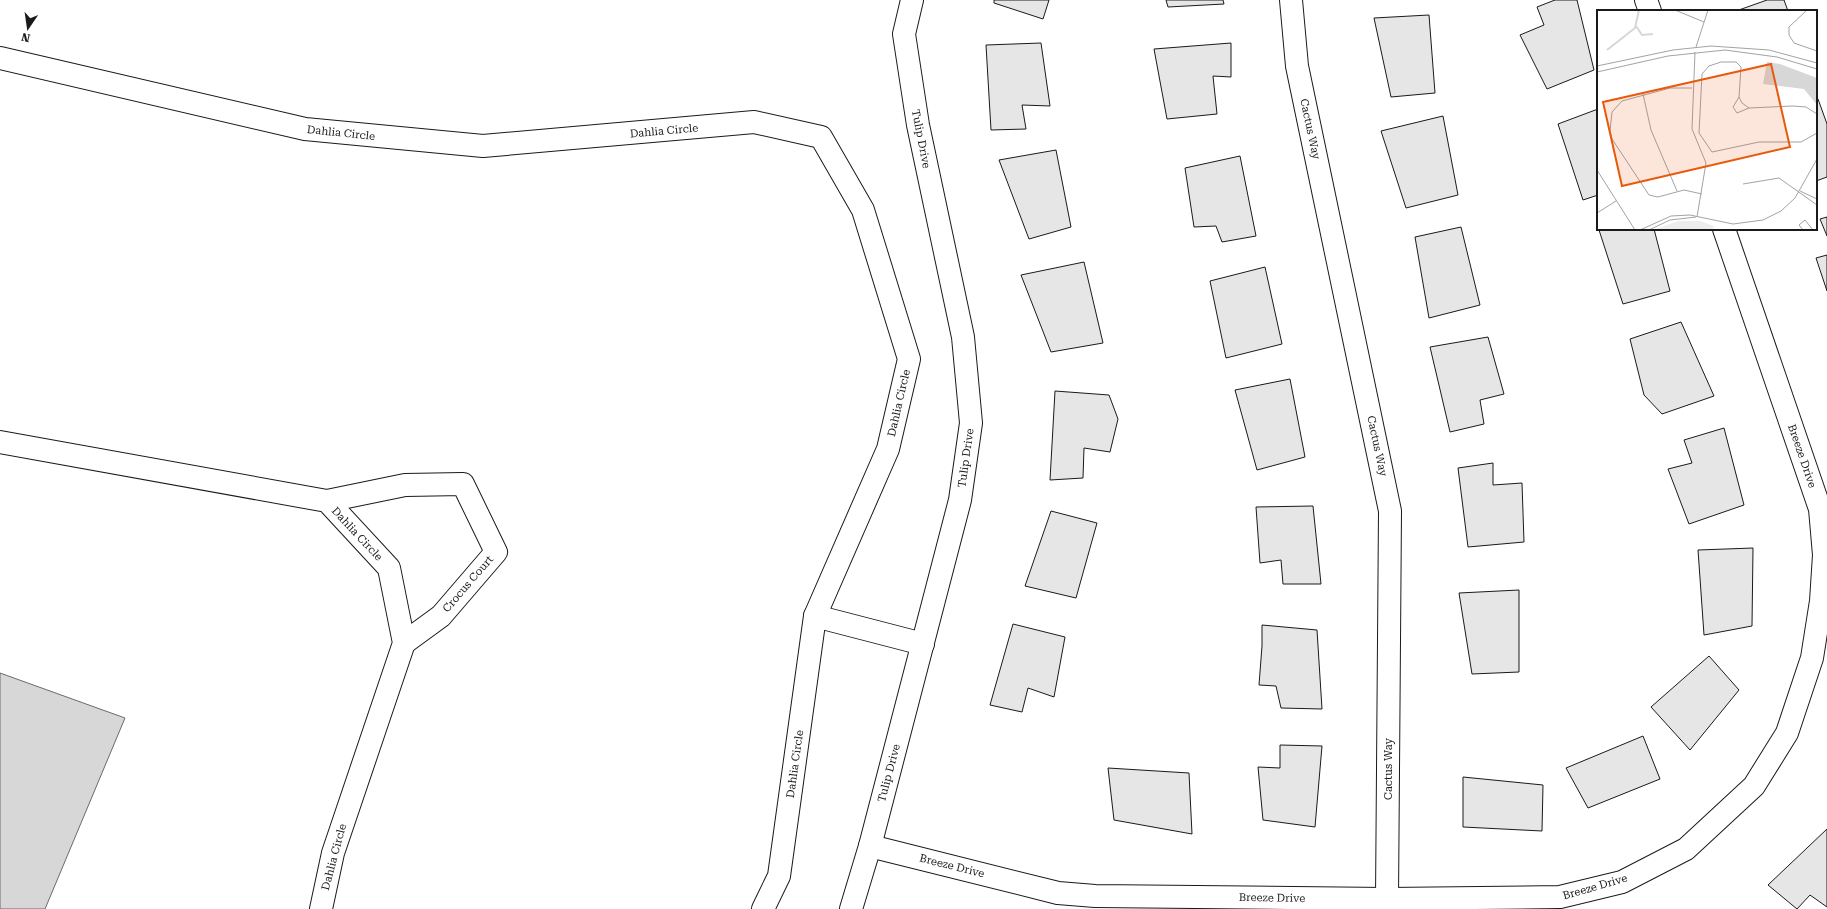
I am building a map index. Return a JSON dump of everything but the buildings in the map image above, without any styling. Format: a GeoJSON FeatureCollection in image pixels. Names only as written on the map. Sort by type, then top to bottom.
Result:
{"type":"FeatureCollection","features":[{"type":"Feature","properties":{"kind":"street","name":"Tulip Drive"},"geometry":{"type":"LineString","coordinates":[[851,909],[870,846],[960,500],[971,422],[963,337],[918,125],[904,34],[912,0]]}},
{"type":"Feature","properties":{"kind":"street","name":"Cactus Way"},"geometry":{"type":"LineString","coordinates":[[1291,0],[1297,66],[1390,511],[1387,899]]}},
{"type":"Feature","properties":{"kind":"street"},"geometry":{"type":"LineString","coordinates":[[1646,0],[1650,10]]}},
{"type":"Feature","properties":{"kind":"street","name":"Dahlia Circle"},"geometry":{"type":"LineString","coordinates":[[0,58],[306,129],[336,132],[483,146],[754,122],[821,137],[863,210],[909,359],[888,449],[815,616],[780,876],[763,909]]}},
{"type":"Feature","properties":{"kind":"street","name":"Breeze Drive"},"geometry":{"type":"LineString","coordinates":[[870,846],[1058,893],[1095,896],[1387,899],[1560,898],[1622,882],[1686,850],[1754,786],[1787,733],[1812,658],[1819,615],[1824,555],[1820,509],[1724,230]]}},
{"type":"Feature","properties":{"kind":"street","name":"Dahlia Circle"},"geometry":{"type":"LineString","coordinates":[[0,442],[327,501],[389,568],[404,643],[333,853],[321,909]]}},
{"type":"Feature","properties":{"kind":"street","name":"Crocus Court"},"geometry":{"type":"LineString","coordinates":[[327,501],[405,485],[463,484],[496,552],[441,616],[404,643]]}},
{"type":"Feature","properties":{"kind":"street"},"geometry":{"type":"LineString","coordinates":[[815,616],[923,644]]}},
{"type":"Feature","properties":{"kind":"shaded area"},"geometry":{"type":"Polygon","coordinates":[[[0,673],[125,718],[45,909],[0,909],[0,673]]]}}]}
